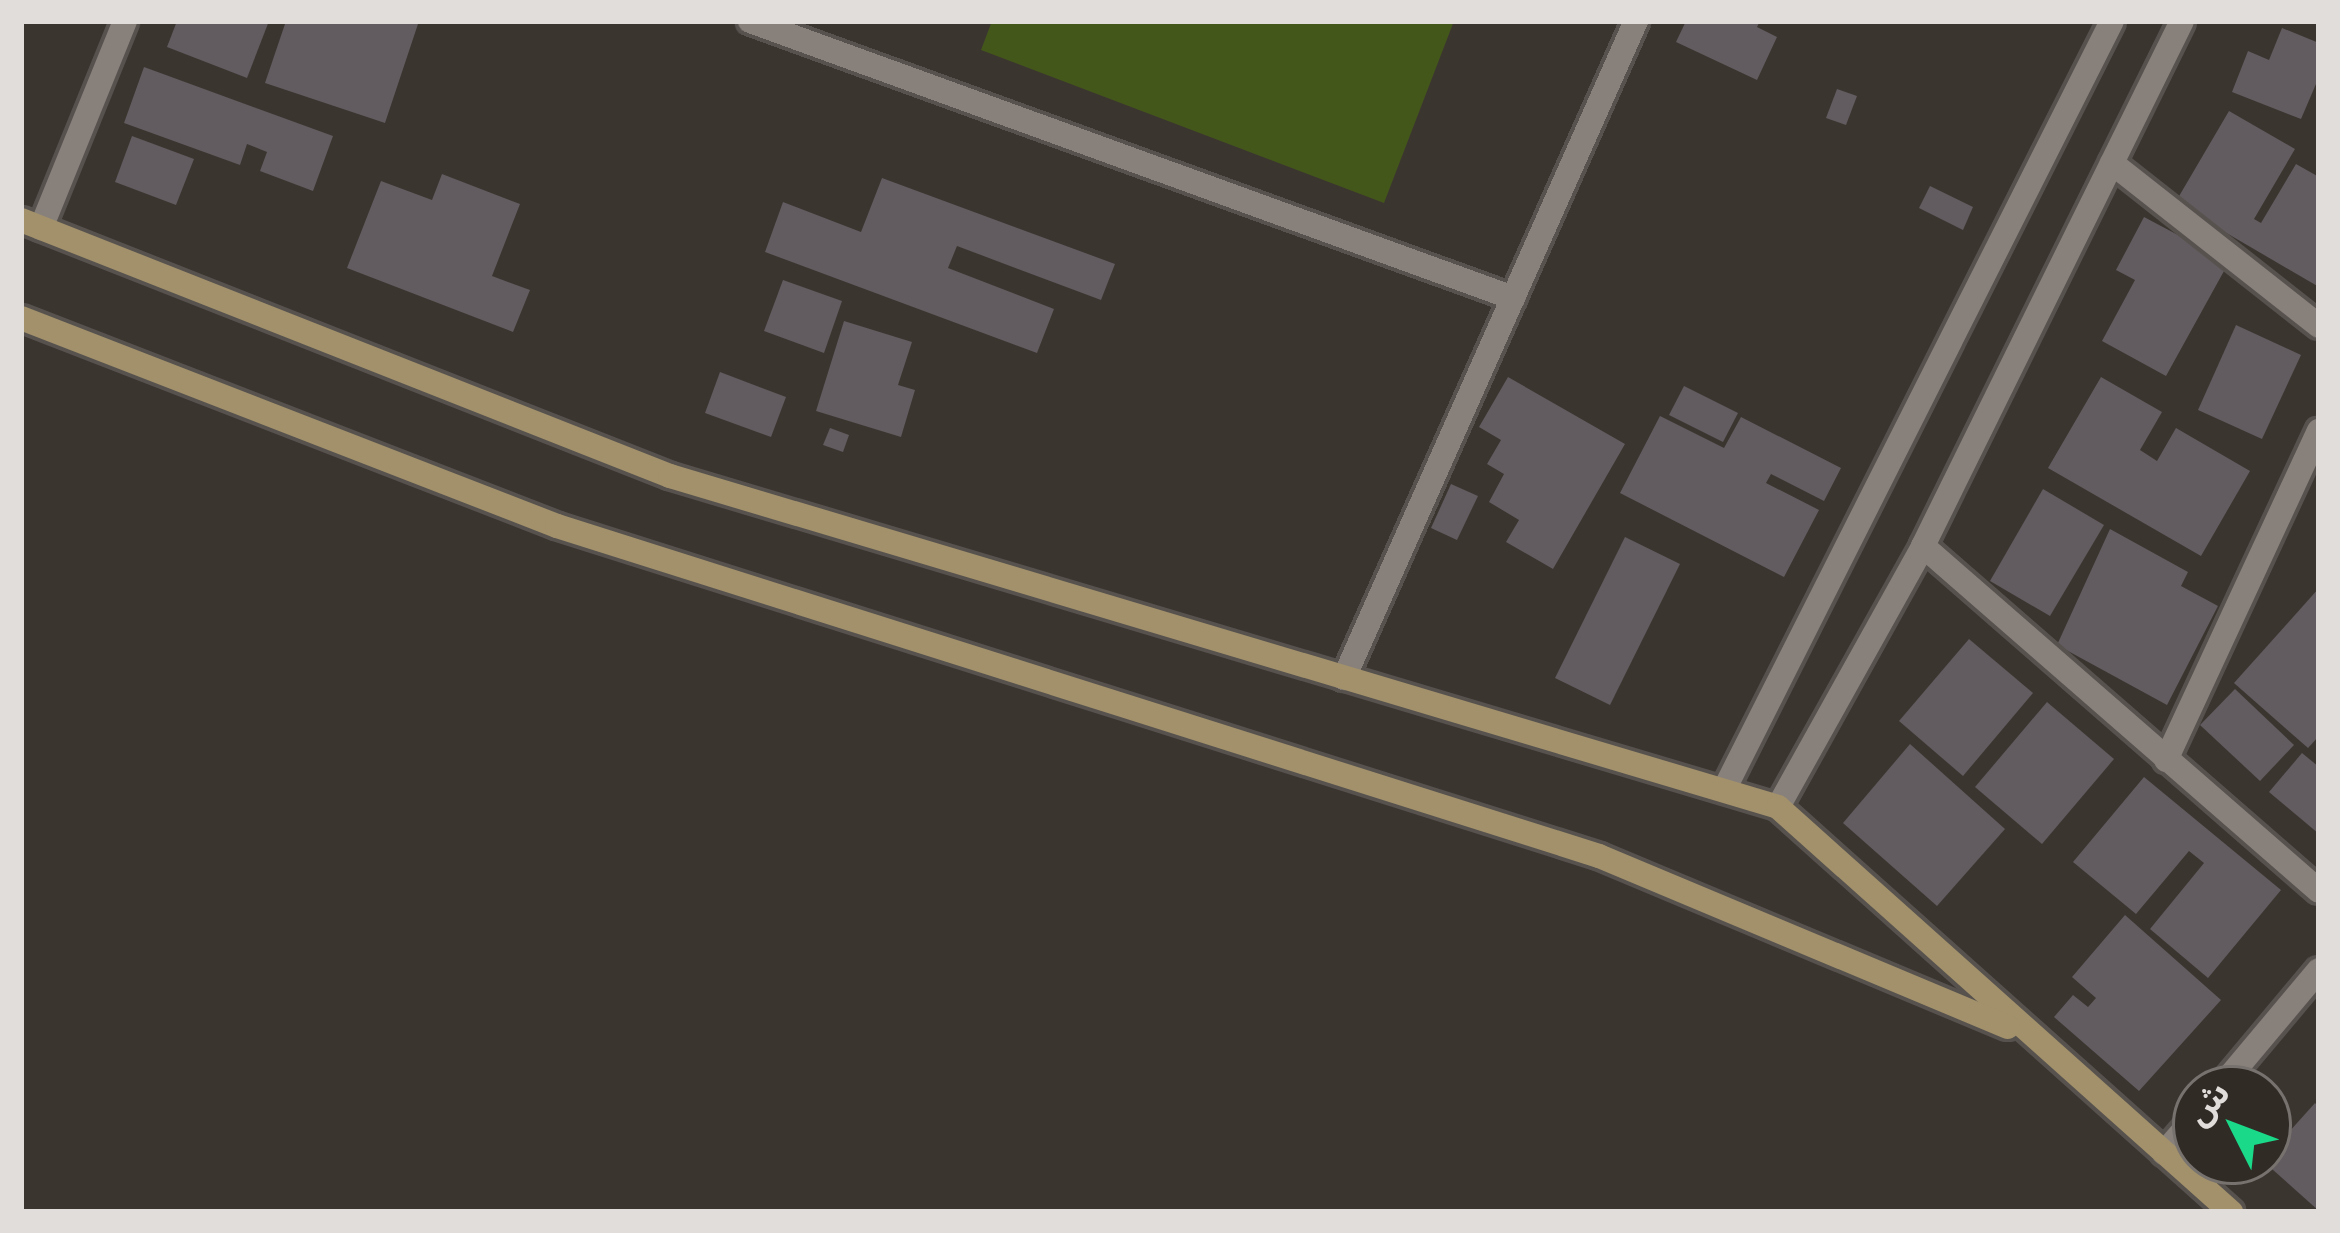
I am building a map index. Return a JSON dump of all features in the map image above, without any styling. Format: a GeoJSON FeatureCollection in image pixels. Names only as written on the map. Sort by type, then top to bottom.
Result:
{"type":"FeatureCollection","features":[{"type":"Feature","properties":{"kind":"street"},"geometry":{"type":"LineString","coordinates":[[124,21],[31,224],[670,476],[1778,807],[2026,1035],[2231,1212]]}},
{"type":"Feature","properties":{"kind":"street"},"geometry":{"type":"LineString","coordinates":[[750,21],[1513,298]]}},
{"type":"Feature","properties":{"kind":"street"},"geometry":{"type":"LineString","coordinates":[[1344,678],[1636,21]]}},
{"type":"Feature","properties":{"kind":"street"},"geometry":{"type":"LineString","coordinates":[[1724,790],[2112,21]]}},
{"type":"Feature","properties":{"kind":"street"},"geometry":{"type":"LineString","coordinates":[[1778,807],[1923,546],[2182,21]]}},
{"type":"Feature","properties":{"kind":"street"},"geometry":{"type":"LineString","coordinates":[[2112,164],[2319,326]]}},
{"type":"Feature","properties":{"kind":"street"},"geometry":{"type":"LineString","coordinates":[[21,318],[557,526],[1599,856],[2026,1035]]}},
{"type":"Feature","properties":{"kind":"street"},"geometry":{"type":"LineString","coordinates":[[2167,760],[2319,430]]}},
{"type":"Feature","properties":{"kind":"street"},"geometry":{"type":"LineString","coordinates":[[1923,546],[2319,891]]}},
{"type":"Feature","properties":{"kind":"street"},"geometry":{"type":"LineString","coordinates":[[2239,1065],[2319,970]]}},
{"type":"Feature","properties":{"kind":"street"},"geometry":{"type":"LineString","coordinates":[[2164,1154],[2172,1144]]}},
{"type":"Feature","properties":{"kind":"green space"},"geometry":{"type":"Polygon","coordinates":[[[992,21],[1454,21],[1384,203],[981,50],[992,21]]]}},
{"type":"Feature","properties":{"kind":"building"},"geometry":{"type":"Polygon","coordinates":[[[177,21],[269,21],[247,78],[167,47],[177,21]]]}},
{"type":"Feature","properties":{"kind":"building"},"geometry":{"type":"Polygon","coordinates":[[[286,21],[419,21],[385,123],[265,83],[286,21]]]}},
{"type":"Feature","properties":{"kind":"building"},"geometry":{"type":"Polygon","coordinates":[[[1686,21],[1760,21],[1757,27],[1777,37],[1757,80],[1676,42],[1686,21]]]}},
{"type":"Feature","properties":{"kind":"building"},"geometry":{"type":"Polygon","coordinates":[[[2282,28],[2319,43],[2319,77],[2301,119],[2232,92],[2248,51],[2269,60],[2282,28]]]}},
{"type":"Feature","properties":{"kind":"building"},"geometry":{"type":"Polygon","coordinates":[[[144,67],[333,136],[313,191],[260,171],[267,152],[247,144],[240,165],[124,123],[144,67]]]}},
{"type":"Feature","properties":{"kind":"building"},"geometry":{"type":"Polygon","coordinates":[[[1837,89],[1857,96],[1846,125],[1826,118],[1837,89]]]}},
{"type":"Feature","properties":{"kind":"building"},"geometry":{"type":"Polygon","coordinates":[[[2229,111],[2295,149],[2254,219],[2261,223],[2296,164],[2319,177],[2319,287],[2175,203],[2229,111]]]}},
{"type":"Feature","properties":{"kind":"building"},"geometry":{"type":"Polygon","coordinates":[[[132,136],[194,159],[176,205],[115,182],[132,136]]]}},
{"type":"Feature","properties":{"kind":"building"},"geometry":{"type":"Polygon","coordinates":[[[442,174],[520,204],[492,276],[530,290],[513,332],[347,268],[381,181],[432,200],[442,174]]]}},
{"type":"Feature","properties":{"kind":"building"},"geometry":{"type":"Polygon","coordinates":[[[882,178],[1115,264],[1101,300],[957,246],[948,268],[1054,309],[1037,353],[765,252],[783,202],[861,232],[882,178]]]}},
{"type":"Feature","properties":{"kind":"building"},"geometry":{"type":"Polygon","coordinates":[[[1930,186],[1973,207],[1963,230],[1919,208],[1930,186]]]}},
{"type":"Feature","properties":{"kind":"building"},"geometry":{"type":"Polygon","coordinates":[[[2144,217],[2229,262],[2166,376],[2102,341],[2135,280],[2116,270],[2144,217]]]}},
{"type":"Feature","properties":{"kind":"building"},"geometry":{"type":"Polygon","coordinates":[[[783,280],[842,301],[824,353],[764,331],[783,280]]]}},
{"type":"Feature","properties":{"kind":"building"},"geometry":{"type":"Polygon","coordinates":[[[844,321],[912,342],[898,385],[915,390],[901,437],[816,411],[844,321]]]}},
{"type":"Feature","properties":{"kind":"building"},"geometry":{"type":"Polygon","coordinates":[[[2236,325],[2301,355],[2262,439],[2198,410],[2236,325]]]}},
{"type":"Feature","properties":{"kind":"building"},"geometry":{"type":"Polygon","coordinates":[[[720,372],[786,397],[771,437],[705,413],[720,372]]]}},
{"type":"Feature","properties":{"kind":"building"},"geometry":{"type":"Polygon","coordinates":[[[1508,377],[1625,444],[1553,569],[1506,542],[1519,520],[1489,502],[1504,474],[1487,464],[1501,440],[1479,427],[1508,377]]]}},
{"type":"Feature","properties":{"kind":"building"},"geometry":{"type":"Polygon","coordinates":[[[2101,377],[2162,412],[2140,450],[2157,461],[2176,428],[2250,471],[2201,556],[2048,468],[2101,377]]]}},
{"type":"Feature","properties":{"kind":"building"},"geometry":{"type":"Polygon","coordinates":[[[1684,386],[1738,413],[1723,442],[1669,415],[1684,386]]]}},
{"type":"Feature","properties":{"kind":"building"},"geometry":{"type":"Polygon","coordinates":[[[1660,416],[1724,448],[1741,417],[1841,468],[1824,501],[1771,474],[1766,483],[1819,510],[1784,577],[1620,493],[1660,416]]]}},
{"type":"Feature","properties":{"kind":"building"},"geometry":{"type":"Polygon","coordinates":[[[830,428],[849,435],[843,452],[823,445],[830,428]]]}},
{"type":"Feature","properties":{"kind":"building"},"geometry":{"type":"Polygon","coordinates":[[[1451,484],[1478,496],[1457,540],[1431,528],[1451,484]]]}},
{"type":"Feature","properties":{"kind":"building"},"geometry":{"type":"Polygon","coordinates":[[[2043,489],[2104,525],[2050,616],[1990,581],[2043,489]]]}},
{"type":"Feature","properties":{"kind":"building"},"geometry":{"type":"Polygon","coordinates":[[[2110,529],[2188,572],[2181,586],[2218,606],[2167,705],[2057,645],[2110,529]]]}},
{"type":"Feature","properties":{"kind":"building"},"geometry":{"type":"Polygon","coordinates":[[[1625,537],[1680,564],[1610,705],[1555,678],[1625,537]]]}},
{"type":"Feature","properties":{"kind":"building"},"geometry":{"type":"Polygon","coordinates":[[[2319,588],[2319,736],[2308,748],[2234,683],[2319,588]]]}},
{"type":"Feature","properties":{"kind":"building"},"geometry":{"type":"Polygon","coordinates":[[[1969,639],[2033,693],[1963,776],[1899,721],[1969,639]]]}},
{"type":"Feature","properties":{"kind":"building"},"geometry":{"type":"Polygon","coordinates":[[[2235,689],[2294,745],[2260,781],[2200,725],[2235,689]]]}},
{"type":"Feature","properties":{"kind":"building"},"geometry":{"type":"Polygon","coordinates":[[[2047,702],[2114,759],[2042,844],[1975,787],[2047,702]]]}},
{"type":"Feature","properties":{"kind":"building"},"geometry":{"type":"Polygon","coordinates":[[[1910,744],[2005,829],[1937,906],[1843,823],[1910,744]]]}},
{"type":"Feature","properties":{"kind":"building"},"geometry":{"type":"Polygon","coordinates":[[[2302,753],[2319,767],[2319,834],[2269,792],[2302,753]]]}},
{"type":"Feature","properties":{"kind":"building"},"geometry":{"type":"Polygon","coordinates":[[[2144,777],[2281,890],[2208,978],[2150,929],[2204,863],[2189,851],[2136,914],[2073,862],[2144,777]]]}},
{"type":"Feature","properties":{"kind":"building"},"geometry":{"type":"Polygon","coordinates":[[[2125,915],[2221,1000],[2139,1091],[2054,1017],[2073,995],[2088,1007],[2096,998],[2072,977],[2125,915]]]}},
{"type":"Feature","properties":{"kind":"building"},"geometry":{"type":"Polygon","coordinates":[[[2315,1103],[2319,1107],[2319,1211],[2290,1185],[2292,1129],[2315,1103]]]}}]}
